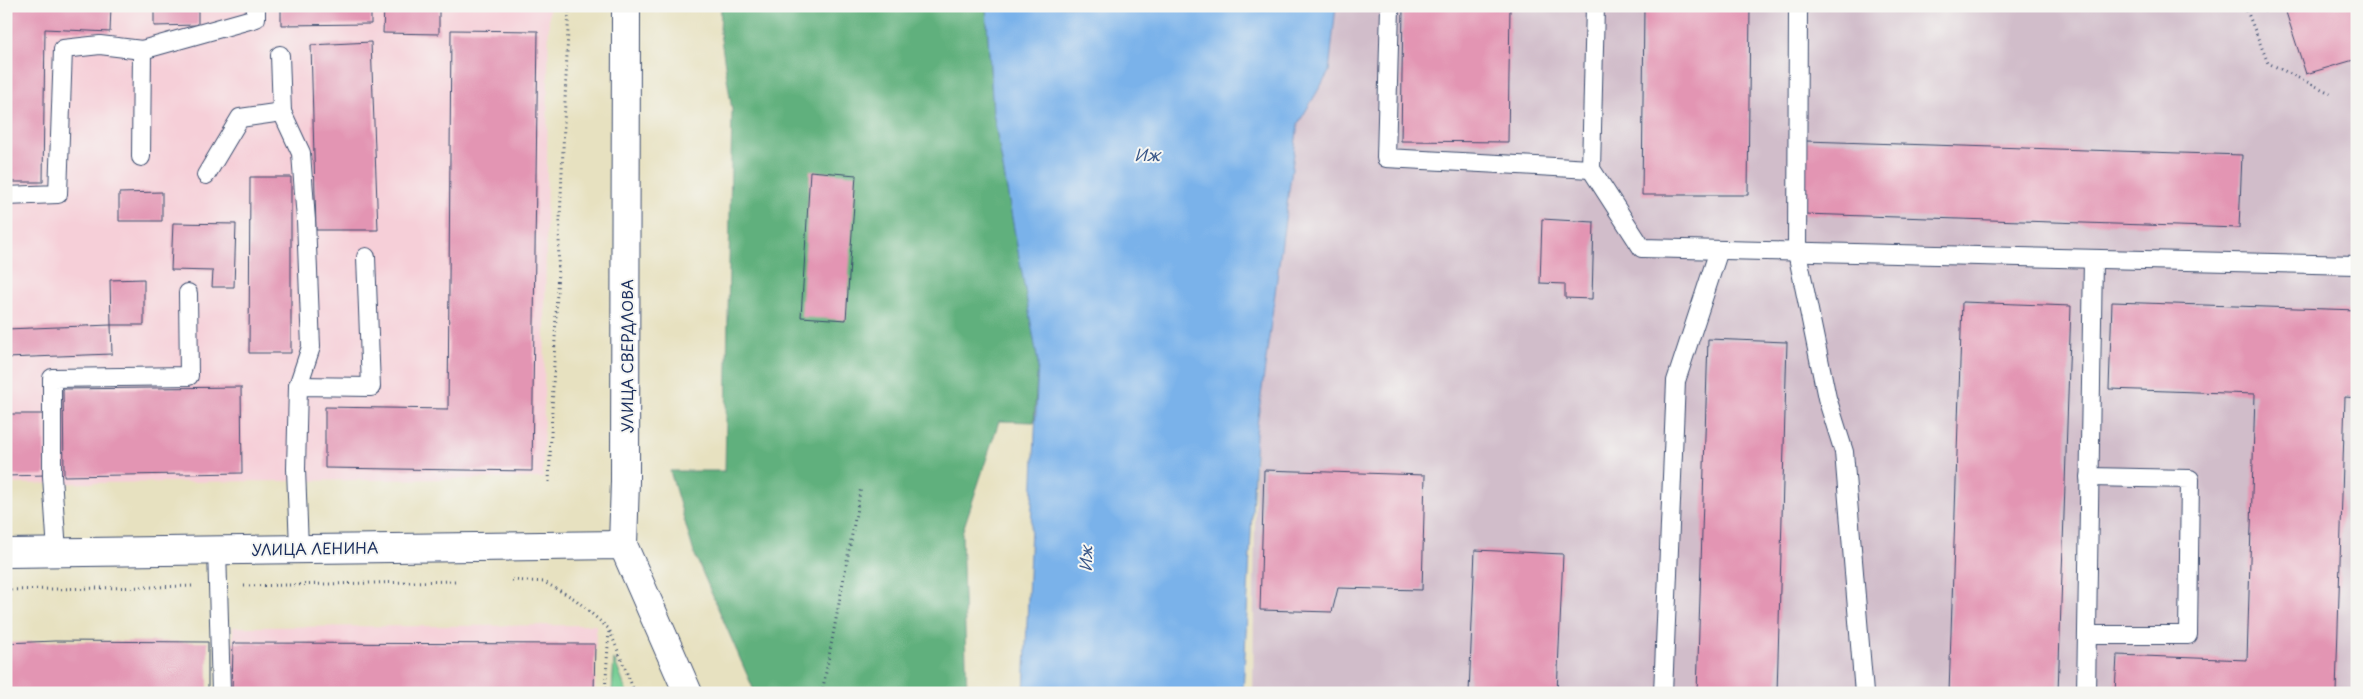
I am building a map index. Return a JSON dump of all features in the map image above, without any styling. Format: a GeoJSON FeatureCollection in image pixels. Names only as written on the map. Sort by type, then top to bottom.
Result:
{"type":"FeatureCollection","features":[{"type":"Feature","properties":{"kind":"main road","name":"УЛИЦА СВЕРДЛОВА"},"geometry":{"type":"LineString","coordinates":[[626,6],[625,480],[623,545],[688,693]]}},
{"type":"Feature","properties":{"kind":"main road","name":"УЛИЦА ЛЕНИНА"},"geometry":{"type":"LineString","coordinates":[[6,552],[623,545]]}},
{"type":"Feature","properties":{"kind":"lane"},"geometry":{"type":"LineString","coordinates":[[6,196],[58,194],[63,49],[100,45],[142,50],[256,18],[256,6]]}},
{"type":"Feature","properties":{"kind":"lane"},"geometry":{"type":"LineString","coordinates":[[1390,6],[1386,158],[1591,169]]}},
{"type":"Feature","properties":{"kind":"lane"},"geometry":{"type":"LineString","coordinates":[[1595,6],[1591,169],[1642,248],[2357,266]]}},
{"type":"Feature","properties":{"kind":"lane"},"geometry":{"type":"LineString","coordinates":[[1798,6],[1797,252],[1827,398],[1844,452],[1864,693]]}},
{"type":"Feature","properties":{"kind":"lane"},"geometry":{"type":"LineString","coordinates":[[141,156],[142,50]]}},
{"type":"Feature","properties":{"kind":"lane"},"geometry":{"type":"LineString","coordinates":[[280,55],[282,112],[301,152],[312,347],[298,386],[296,469],[299,548]]}},
{"type":"Feature","properties":{"kind":"lane"},"geometry":{"type":"LineString","coordinates":[[206,175],[240,118],[282,112]]}},
{"type":"Feature","properties":{"kind":"lane"},"geometry":{"type":"LineString","coordinates":[[1663,693],[1676,381],[1719,250]]}},
{"type":"Feature","properties":{"kind":"lane"},"geometry":{"type":"LineString","coordinates":[[298,386],[370,387],[366,257]]}},
{"type":"Feature","properties":{"kind":"lane"},"geometry":{"type":"LineString","coordinates":[[2086,693],[2093,259]]}},
{"type":"Feature","properties":{"kind":"lane"},"geometry":{"type":"LineString","coordinates":[[57,552],[52,476],[52,378],[189,376],[188,293]]}},
{"type":"Feature","properties":{"kind":"lane"},"geometry":{"type":"LineString","coordinates":[[2087,635],[2188,635],[2190,479],[2090,476]]}},
{"type":"Feature","properties":{"kind":"lane"},"geometry":{"type":"LineString","coordinates":[[217,549],[221,693]]}},
{"type":"Feature","properties":{"kind":"path"},"geometry":{"type":"LineString","coordinates":[[549,482],[569,6]]}},
{"type":"Feature","properties":{"kind":"path"},"geometry":{"type":"LineString","coordinates":[[2245,6],[2268,63],[2332,94]]}},
{"type":"Feature","properties":{"kind":"path"},"geometry":{"type":"LineString","coordinates":[[822,693],[862,487]]}},
{"type":"Feature","properties":{"kind":"path"},"geometry":{"type":"LineString","coordinates":[[503,579],[544,582],[575,599],[609,629],[635,693]]}},
{"type":"Feature","properties":{"kind":"path"},"geometry":{"type":"LineString","coordinates":[[6,590],[464,581]]}},
{"type":"Feature","properties":{"kind":"path"},"geometry":{"type":"LineString","coordinates":[[605,693],[609,629]]}},
{"type":"Feature","properties":{"kind":"shaded area"},"geometry":{"type":"Polygon","coordinates":[[[6,6],[549,6],[543,478],[6,484],[6,6]]]}},
{"type":"Feature","properties":{"kind":"shaded area"},"geometry":{"type":"Polygon","coordinates":[[[1336,6],[2357,6],[2357,693],[1253,693],[1256,433],[1298,124],[1329,72],[1336,6]]]}},
{"type":"Feature","properties":{"kind":"shaded area"},"geometry":{"type":"Polygon","coordinates":[[[596,625],[595,693],[233,693],[233,627],[596,625]]]}},
{"type":"Feature","properties":{"kind":"green space"},"geometry":{"type":"Polygon","coordinates":[[[721,6],[986,6],[993,112],[1038,361],[1034,422],[999,421],[962,533],[967,693],[755,693],[694,553],[670,471],[725,471],[732,110],[720,33],[721,6]]]}},
{"type":"Feature","properties":{"kind":"green space"},"geometry":{"type":"Polygon","coordinates":[[[614,659],[627,693],[612,693],[614,659]]]}},
{"type":"Feature","properties":{"kind":"water","name":"Иж"},"geometry":{"type":"Polygon","coordinates":[[[986,6],[1336,6],[1329,72],[1298,124],[1256,433],[1243,693],[1024,693],[1038,362],[993,112],[986,6]]]}},
{"type":"Feature","properties":{"kind":"building"},"geometry":{"type":"Polygon","coordinates":[[[6,6],[111,6],[110,32],[45,29],[43,182],[6,182],[6,6]]]}},
{"type":"Feature","properties":{"kind":"building"},"geometry":{"type":"Polygon","coordinates":[[[154,6],[198,6],[198,25],[154,26],[154,6]]]}},
{"type":"Feature","properties":{"kind":"building"},"geometry":{"type":"Polygon","coordinates":[[[281,6],[371,6],[371,24],[281,25],[281,6]]]}},
{"type":"Feature","properties":{"kind":"building"},"geometry":{"type":"Polygon","coordinates":[[[384,6],[439,6],[439,34],[383,33],[384,6]]]}},
{"type":"Feature","properties":{"kind":"building"},"geometry":{"type":"Polygon","coordinates":[[[1403,6],[1510,6],[1508,142],[1401,141],[1403,6]]]}},
{"type":"Feature","properties":{"kind":"building"},"geometry":{"type":"Polygon","coordinates":[[[1644,6],[1750,6],[1748,195],[1642,195],[1644,6]]]}},
{"type":"Feature","properties":{"kind":"building"},"geometry":{"type":"Polygon","coordinates":[[[2262,6],[2280,6],[2280,7],[2264,12],[2262,6]]]}},
{"type":"Feature","properties":{"kind":"building"},"geometry":{"type":"Polygon","coordinates":[[[2284,6],[2357,6],[2357,59],[2306,74],[2284,6]]]}},
{"type":"Feature","properties":{"kind":"building"},"geometry":{"type":"Polygon","coordinates":[[[451,30],[538,31],[532,471],[325,468],[325,407],[448,409],[451,30]]]}},
{"type":"Feature","properties":{"kind":"building"},"geometry":{"type":"Polygon","coordinates":[[[371,42],[378,230],[316,230],[311,45],[371,42]]]}},
{"type":"Feature","properties":{"kind":"building"},"geometry":{"type":"Polygon","coordinates":[[[1806,141],[2242,155],[2239,228],[1804,214],[1806,141]]]}},
{"type":"Feature","properties":{"kind":"building"},"geometry":{"type":"Polygon","coordinates":[[[810,171],[856,175],[846,320],[801,317],[810,171]]]}},
{"type":"Feature","properties":{"kind":"building"},"geometry":{"type":"Polygon","coordinates":[[[250,177],[291,177],[291,353],[249,353],[250,177]]]}},
{"type":"Feature","properties":{"kind":"building"},"geometry":{"type":"Polygon","coordinates":[[[162,192],[162,221],[119,221],[119,193],[162,192]]]}},
{"type":"Feature","properties":{"kind":"building"},"geometry":{"type":"Polygon","coordinates":[[[1542,219],[1594,222],[1592,299],[1565,298],[1565,284],[1540,283],[1542,219]]]}},
{"type":"Feature","properties":{"kind":"building"},"geometry":{"type":"Polygon","coordinates":[[[173,223],[236,224],[234,287],[212,287],[213,271],[171,270],[173,223]]]}},
{"type":"Feature","properties":{"kind":"building"},"geometry":{"type":"Polygon","coordinates":[[[144,279],[144,325],[111,325],[110,280],[144,279]]]}},
{"type":"Feature","properties":{"kind":"building"},"geometry":{"type":"Polygon","coordinates":[[[1962,302],[2071,306],[2058,693],[1949,693],[1962,302]]]}},
{"type":"Feature","properties":{"kind":"building"},"geometry":{"type":"Polygon","coordinates":[[[2112,302],[2357,310],[2357,398],[2345,397],[2336,693],[2115,693],[2117,655],[2247,660],[2255,394],[2109,389],[2112,302]]]}},
{"type":"Feature","properties":{"kind":"building"},"geometry":{"type":"Polygon","coordinates":[[[111,325],[112,354],[6,358],[6,329],[111,325]]]}},
{"type":"Feature","properties":{"kind":"building"},"geometry":{"type":"Polygon","coordinates":[[[1708,339],[1787,342],[1777,693],[1697,693],[1708,339]]]}},
{"type":"Feature","properties":{"kind":"building"},"geometry":{"type":"Polygon","coordinates":[[[241,387],[242,473],[64,476],[63,389],[241,387]]]}},
{"type":"Feature","properties":{"kind":"building"},"geometry":{"type":"Polygon","coordinates":[[[6,414],[43,414],[45,475],[6,476],[6,414]]]}},
{"type":"Feature","properties":{"kind":"building"},"geometry":{"type":"Polygon","coordinates":[[[1264,470],[1425,475],[1422,590],[1338,588],[1332,612],[1260,610],[1264,470]]]}},
{"type":"Feature","properties":{"kind":"building"},"geometry":{"type":"Polygon","coordinates":[[[1475,550],[1563,554],[1557,693],[1469,693],[1475,550]]]}},
{"type":"Feature","properties":{"kind":"building"},"geometry":{"type":"Polygon","coordinates":[[[55,641],[208,642],[208,693],[6,693],[6,643],[55,641]]]}},
{"type":"Feature","properties":{"kind":"building"},"geometry":{"type":"Polygon","coordinates":[[[233,643],[595,644],[594,693],[232,693],[233,643]]]}}]}
